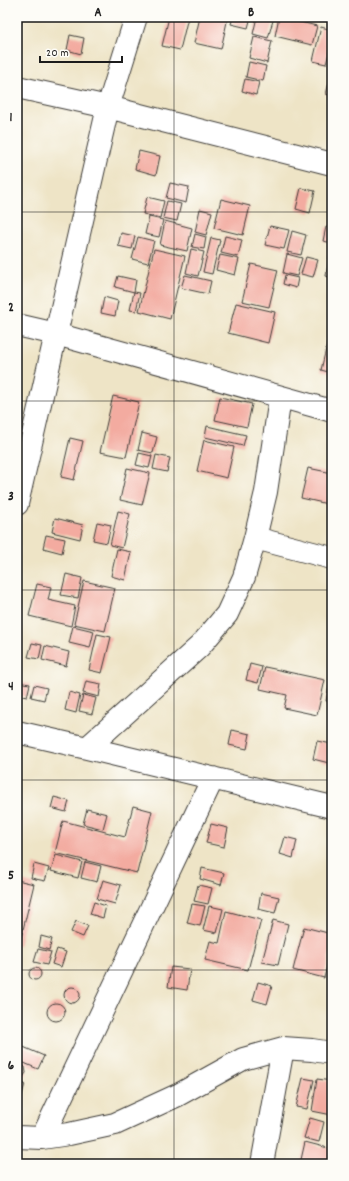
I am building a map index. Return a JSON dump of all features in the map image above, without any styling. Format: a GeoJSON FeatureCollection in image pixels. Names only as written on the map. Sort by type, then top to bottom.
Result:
{"type":"FeatureCollection","features":[{"type":"Feature","properties":{"kind":"street"},"geometry":{"type":"LineString","coordinates":[[17,504],[108,107],[136,17]]}},
{"type":"Feature","properties":{"kind":"street"},"geometry":{"type":"LineString","coordinates":[[17,87],[108,107],[332,164]]}},
{"type":"Feature","properties":{"kind":"street"},"geometry":{"type":"LineString","coordinates":[[17,326],[56,334],[280,398],[332,411]]}},
{"type":"Feature","properties":{"kind":"street"},"geometry":{"type":"LineString","coordinates":[[87,748],[200,646],[227,614],[244,577],[255,538],[266,492],[280,398]]}},
{"type":"Feature","properties":{"kind":"street"},"geometry":{"type":"LineString","coordinates":[[255,538],[332,558]]}},
{"type":"Feature","properties":{"kind":"street"},"geometry":{"type":"LineString","coordinates":[[17,732],[332,807]]}},
{"type":"Feature","properties":{"kind":"street"},"geometry":{"type":"LineString","coordinates":[[42,1138],[213,778]]}},
{"type":"Feature","properties":{"kind":"street"},"geometry":{"type":"LineString","coordinates":[[262,1164],[283,1048]]}},
{"type":"Feature","properties":{"kind":"street"},"geometry":{"type":"LineString","coordinates":[[17,1137],[42,1138],[115,1124],[178,1095],[243,1059],[283,1048],[332,1053]]}},
{"type":"Feature","properties":{"kind":"building"},"geometry":{"type":"Polygon","coordinates":[[[17,17],[22,19],[18,39],[17,39],[17,17]]]}},
{"type":"Feature","properties":{"kind":"building"},"geometry":{"type":"Polygon","coordinates":[[[169,17],[188,17],[180,50],[162,46],[169,17]]]}},
{"type":"Feature","properties":{"kind":"building"},"geometry":{"type":"Polygon","coordinates":[[[200,17],[228,17],[221,49],[194,43],[200,17]]]}},
{"type":"Feature","properties":{"kind":"building"},"geometry":{"type":"Polygon","coordinates":[[[233,17],[251,17],[248,28],[231,24],[233,17]]]}},
{"type":"Feature","properties":{"kind":"building"},"geometry":{"type":"Polygon","coordinates":[[[257,17],[274,17],[268,38],[253,34],[257,17]]]}},
{"type":"Feature","properties":{"kind":"building"},"geometry":{"type":"Polygon","coordinates":[[[279,17],[317,26],[312,45],[275,36],[279,17]]]}},
{"type":"Feature","properties":{"kind":"building"},"geometry":{"type":"Polygon","coordinates":[[[321,27],[332,30],[332,41],[326,64],[313,61],[321,27]]]}},
{"type":"Feature","properties":{"kind":"building"},"geometry":{"type":"Polygon","coordinates":[[[70,35],[84,38],[81,54],[67,50],[70,35]]]}},
{"type":"Feature","properties":{"kind":"building"},"geometry":{"type":"Polygon","coordinates":[[[254,37],[272,41],[267,63],[249,58],[254,37]]]}},
{"type":"Feature","properties":{"kind":"building"},"geometry":{"type":"Polygon","coordinates":[[[249,62],[266,66],[263,81],[246,77],[249,62]]]}},
{"type":"Feature","properties":{"kind":"building"},"geometry":{"type":"Polygon","coordinates":[[[245,79],[259,82],[256,95],[242,91],[245,79]]]}},
{"type":"Feature","properties":{"kind":"building"},"geometry":{"type":"Polygon","coordinates":[[[330,79],[332,79],[332,96],[326,94],[330,79]]]}},
{"type":"Feature","properties":{"kind":"building"},"geometry":{"type":"Polygon","coordinates":[[[139,151],[160,156],[156,175],[135,169],[139,151]]]}},
{"type":"Feature","properties":{"kind":"building"},"geometry":{"type":"Polygon","coordinates":[[[170,183],[189,187],[186,203],[166,198],[170,183]]]}},
{"type":"Feature","properties":{"kind":"building"},"geometry":{"type":"Polygon","coordinates":[[[301,188],[315,191],[310,213],[296,209],[301,188]]]}},
{"type":"Feature","properties":{"kind":"building"},"geometry":{"type":"Polygon","coordinates":[[[147,197],[164,201],[160,218],[143,214],[147,197]]]}},
{"type":"Feature","properties":{"kind":"building"},"geometry":{"type":"Polygon","coordinates":[[[221,199],[250,206],[243,235],[214,228],[221,199]]]}},
{"type":"Feature","properties":{"kind":"building"},"geometry":{"type":"Polygon","coordinates":[[[167,201],[181,204],[177,221],[163,218],[167,201]]]}},
{"type":"Feature","properties":{"kind":"building"},"geometry":{"type":"Polygon","coordinates":[[[200,209],[212,212],[206,235],[195,232],[200,209]]]}},
{"type":"Feature","properties":{"kind":"building"},"geometry":{"type":"Polygon","coordinates":[[[149,217],[163,220],[159,237],[145,234],[149,217]]]}},
{"type":"Feature","properties":{"kind":"building"},"geometry":{"type":"Polygon","coordinates":[[[165,221],[192,228],[187,251],[160,245],[165,221]]]}},
{"type":"Feature","properties":{"kind":"building"},"geometry":{"type":"Polygon","coordinates":[[[270,226],[289,230],[284,249],[265,245],[270,226]]]}},
{"type":"Feature","properties":{"kind":"building"},"geometry":{"type":"Polygon","coordinates":[[[326,227],[332,228],[332,243],[323,241],[326,227]]]}},
{"type":"Feature","properties":{"kind":"building"},"geometry":{"type":"Polygon","coordinates":[[[292,231],[306,235],[301,255],[287,252],[292,231]]]}},
{"type":"Feature","properties":{"kind":"building"},"geometry":{"type":"Polygon","coordinates":[[[121,233],[135,236],[132,249],[118,246],[121,233]]]}},
{"type":"Feature","properties":{"kind":"building"},"geometry":{"type":"Polygon","coordinates":[[[195,234],[206,237],[204,249],[192,247],[195,234]]]}},
{"type":"Feature","properties":{"kind":"building"},"geometry":{"type":"Polygon","coordinates":[[[225,236],[242,240],[238,257],[221,253],[225,236]]]}},
{"type":"Feature","properties":{"kind":"building"},"geometry":{"type":"Polygon","coordinates":[[[138,237],[154,241],[148,263],[132,259],[138,237]]]}},
{"type":"Feature","properties":{"kind":"building"},"geometry":{"type":"Polygon","coordinates":[[[211,238],[220,240],[212,274],[203,272],[211,238]]]}},
{"type":"Feature","properties":{"kind":"building"},"geometry":{"type":"Polygon","coordinates":[[[332,247],[332,278],[326,276],[332,247]]]}},
{"type":"Feature","properties":{"kind":"building"},"geometry":{"type":"Polygon","coordinates":[[[154,249],[185,256],[170,319],[139,311],[154,249]]]}},
{"type":"Feature","properties":{"kind":"building"},"geometry":{"type":"Polygon","coordinates":[[[191,249],[204,252],[198,276],[186,273],[191,249]]]}},
{"type":"Feature","properties":{"kind":"building"},"geometry":{"type":"Polygon","coordinates":[[[287,254],[302,258],[297,276],[283,273],[287,254]]]}},
{"type":"Feature","properties":{"kind":"building"},"geometry":{"type":"Polygon","coordinates":[[[220,255],[239,259],[235,275],[216,270],[220,255]]]}},
{"type":"Feature","properties":{"kind":"building"},"geometry":{"type":"Polygon","coordinates":[[[306,257],[318,260],[313,277],[301,274],[306,257]]]}},
{"type":"Feature","properties":{"kind":"building"},"geometry":{"type":"Polygon","coordinates":[[[251,264],[278,270],[269,307],[242,301],[251,264]]]}},
{"type":"Feature","properties":{"kind":"building"},"geometry":{"type":"Polygon","coordinates":[[[185,275],[211,281],[208,294],[181,288],[185,275]]]}},
{"type":"Feature","properties":{"kind":"building"},"geometry":{"type":"Polygon","coordinates":[[[285,275],[298,278],[296,288],[283,284],[285,275]]]}},
{"type":"Feature","properties":{"kind":"building"},"geometry":{"type":"Polygon","coordinates":[[[118,276],[136,280],[134,292],[115,287],[118,276]]]}},
{"type":"Feature","properties":{"kind":"building"},"geometry":{"type":"Polygon","coordinates":[[[134,292],[140,293],[136,311],[130,310],[134,292]]]}},
{"type":"Feature","properties":{"kind":"building"},"geometry":{"type":"Polygon","coordinates":[[[104,297],[118,301],[115,316],[101,313],[104,297]]]}},
{"type":"Feature","properties":{"kind":"building"},"geometry":{"type":"Polygon","coordinates":[[[236,303],[275,312],[268,343],[228,333],[236,303]]]}},
{"type":"Feature","properties":{"kind":"building"},"geometry":{"type":"Polygon","coordinates":[[[329,336],[332,336],[332,373],[321,370],[329,336]]]}},
{"type":"Feature","properties":{"kind":"building"},"geometry":{"type":"Polygon","coordinates":[[[113,396],[139,402],[126,457],[100,452],[113,396]]]}},
{"type":"Feature","properties":{"kind":"building"},"geometry":{"type":"Polygon","coordinates":[[[220,397],[252,404],[247,427],[215,420],[220,397]]]}},
{"type":"Feature","properties":{"kind":"building"},"geometry":{"type":"Polygon","coordinates":[[[207,426],[246,435],[243,446],[205,437],[207,426]]]}},
{"type":"Feature","properties":{"kind":"building"},"geometry":{"type":"Polygon","coordinates":[[[142,433],[157,437],[153,453],[138,450],[142,433]]]}},
{"type":"Feature","properties":{"kind":"building"},"geometry":{"type":"Polygon","coordinates":[[[70,438],[83,441],[74,480],[61,477],[70,438]]]}},
{"type":"Feature","properties":{"kind":"building"},"geometry":{"type":"Polygon","coordinates":[[[204,440],[234,447],[227,478],[197,471],[204,440]]]}},
{"type":"Feature","properties":{"kind":"building"},"geometry":{"type":"Polygon","coordinates":[[[139,453],[152,456],[149,468],[136,465],[139,453]]]}},
{"type":"Feature","properties":{"kind":"building"},"geometry":{"type":"Polygon","coordinates":[[[156,455],[170,458],[167,472],[153,469],[156,455]]]}},
{"type":"Feature","properties":{"kind":"building"},"geometry":{"type":"Polygon","coordinates":[[[127,468],[150,473],[142,505],[120,500],[127,468]]]}},
{"type":"Feature","properties":{"kind":"building"},"geometry":{"type":"Polygon","coordinates":[[[308,468],[332,473],[332,505],[301,498],[308,468]]]}},
{"type":"Feature","properties":{"kind":"building"},"geometry":{"type":"Polygon","coordinates":[[[118,511],[130,514],[122,548],[110,545],[118,511]]]}},
{"type":"Feature","properties":{"kind":"building"},"geometry":{"type":"Polygon","coordinates":[[[55,518],[83,525],[80,539],[52,532],[55,518]]]}},
{"type":"Feature","properties":{"kind":"building"},"geometry":{"type":"Polygon","coordinates":[[[97,522],[111,525],[107,543],[93,540],[97,522]]]}},
{"type":"Feature","properties":{"kind":"building"},"geometry":{"type":"Polygon","coordinates":[[[46,535],[65,539],[62,553],[43,548],[46,535]]]}},
{"type":"Feature","properties":{"kind":"building"},"geometry":{"type":"Polygon","coordinates":[[[117,549],[131,552],[125,580],[111,576],[117,549]]]}},
{"type":"Feature","properties":{"kind":"building"},"geometry":{"type":"Polygon","coordinates":[[[66,574],[82,578],[78,598],[61,595],[66,574]]]}},
{"type":"Feature","properties":{"kind":"building"},"geometry":{"type":"Polygon","coordinates":[[[84,581],[115,588],[105,631],[74,624],[84,581]]]}},
{"type":"Feature","properties":{"kind":"building"},"geometry":{"type":"Polygon","coordinates":[[[37,584],[51,587],[48,600],[75,606],[71,626],[29,616],[37,584]]]}},
{"type":"Feature","properties":{"kind":"building"},"geometry":{"type":"Polygon","coordinates":[[[73,626],[94,631],[90,648],[69,643],[73,626]]]}},
{"type":"Feature","properties":{"kind":"building"},"geometry":{"type":"Polygon","coordinates":[[[97,634],[111,637],[102,673],[89,670],[97,634]]]}},
{"type":"Feature","properties":{"kind":"building"},"geometry":{"type":"Polygon","coordinates":[[[32,643],[42,645],[39,659],[28,657],[32,643]]]}},
{"type":"Feature","properties":{"kind":"building"},"geometry":{"type":"Polygon","coordinates":[[[45,646],[69,652],[66,666],[42,660],[45,646]]]}},
{"type":"Feature","properties":{"kind":"building"},"geometry":{"type":"Polygon","coordinates":[[[250,664],[262,667],[258,683],[246,680],[250,664]]]}},
{"type":"Feature","properties":{"kind":"building"},"geometry":{"type":"Polygon","coordinates":[[[265,667],[325,680],[317,715],[284,708],[287,695],[260,689],[265,667]]]}},
{"type":"Feature","properties":{"kind":"building"},"geometry":{"type":"Polygon","coordinates":[[[86,681],[101,684],[99,697],[83,693],[86,681]]]}},
{"type":"Feature","properties":{"kind":"building"},"geometry":{"type":"Polygon","coordinates":[[[17,682],[30,684],[27,697],[17,695],[17,682]]]}},
{"type":"Feature","properties":{"kind":"building"},"geometry":{"type":"Polygon","coordinates":[[[34,685],[47,688],[44,700],[31,697],[34,685]]]}},
{"type":"Feature","properties":{"kind":"building"},"geometry":{"type":"Polygon","coordinates":[[[329,686],[332,686],[332,702],[326,701],[329,686]]]}},
{"type":"Feature","properties":{"kind":"building"},"geometry":{"type":"Polygon","coordinates":[[[69,692],[80,695],[76,713],[65,710],[69,692]]]}},
{"type":"Feature","properties":{"kind":"building"},"geometry":{"type":"Polygon","coordinates":[[[83,695],[96,698],[92,714],[79,711],[83,695]]]}},
{"type":"Feature","properties":{"kind":"building"},"geometry":{"type":"Polygon","coordinates":[[[232,730],[250,734],[247,749],[229,745],[232,730]]]}},
{"type":"Feature","properties":{"kind":"building"},"geometry":{"type":"Polygon","coordinates":[[[317,741],[332,744],[329,763],[313,759],[317,741]]]}},
{"type":"Feature","properties":{"kind":"building"},"geometry":{"type":"Polygon","coordinates":[[[54,797],[69,801],[66,812],[51,808],[54,797]]]}},
{"type":"Feature","properties":{"kind":"building"},"geometry":{"type":"Polygon","coordinates":[[[133,806],[152,811],[137,873],[55,853],[63,821],[125,837],[133,806]]]}},
{"type":"Feature","properties":{"kind":"building"},"geometry":{"type":"Polygon","coordinates":[[[87,809],[107,814],[103,829],[83,824],[87,809]]]}},
{"type":"Feature","properties":{"kind":"building"},"geometry":{"type":"Polygon","coordinates":[[[211,824],[228,828],[224,847],[206,843],[211,824]]]}},
{"type":"Feature","properties":{"kind":"building"},"geometry":{"type":"Polygon","coordinates":[[[285,837],[297,840],[293,858],[280,854],[285,837]]]}},
{"type":"Feature","properties":{"kind":"building"},"geometry":{"type":"Polygon","coordinates":[[[56,855],[82,862],[78,878],[51,871],[56,855]]]}},
{"type":"Feature","properties":{"kind":"building"},"geometry":{"type":"Polygon","coordinates":[[[85,862],[101,866],[97,882],[81,878],[85,862]]]}},
{"type":"Feature","properties":{"kind":"building"},"geometry":{"type":"Polygon","coordinates":[[[34,864],[49,868],[45,881],[31,878],[34,864]]]}},
{"type":"Feature","properties":{"kind":"building"},"geometry":{"type":"Polygon","coordinates":[[[202,868],[224,873],[221,885],[200,879],[202,868]]]}},
{"type":"Feature","properties":{"kind":"building"},"geometry":{"type":"Polygon","coordinates":[[[17,880],[34,884],[19,946],[17,946],[17,880]]]}},
{"type":"Feature","properties":{"kind":"building"},"geometry":{"type":"Polygon","coordinates":[[[103,880],[121,885],[115,904],[97,899],[103,880]]]}},
{"type":"Feature","properties":{"kind":"building"},"geometry":{"type":"Polygon","coordinates":[[[198,885],[212,888],[208,904],[194,901],[198,885]]]}},
{"type":"Feature","properties":{"kind":"building"},"geometry":{"type":"Polygon","coordinates":[[[261,893],[279,897],[275,913],[258,909],[261,893]]]}},
{"type":"Feature","properties":{"kind":"building"},"geometry":{"type":"Polygon","coordinates":[[[94,902],[106,906],[103,918],[90,914],[94,902]]]}},
{"type":"Feature","properties":{"kind":"building"},"geometry":{"type":"Polygon","coordinates":[[[192,904],[205,906],[200,926],[187,923],[192,904]]]}},
{"type":"Feature","properties":{"kind":"building"},"geometry":{"type":"Polygon","coordinates":[[[209,906],[223,909],[217,933],[203,930],[209,906]]]}},
{"type":"Feature","properties":{"kind":"building"},"geometry":{"type":"Polygon","coordinates":[[[226,911],[261,920],[248,970],[205,960],[210,941],[219,943],[226,911]]]}},
{"type":"Feature","properties":{"kind":"building"},"geometry":{"type":"Polygon","coordinates":[[[273,920],[288,924],[278,965],[262,962],[273,920]]]}},
{"type":"Feature","properties":{"kind":"building"},"geometry":{"type":"Polygon","coordinates":[[[76,921],[88,926],[83,937],[71,932],[76,921]]]}},
{"type":"Feature","properties":{"kind":"building"},"geometry":{"type":"Polygon","coordinates":[[[304,927],[332,934],[332,945],[324,978],[293,970],[304,927]]]}},
{"type":"Feature","properties":{"kind":"building"},"geometry":{"type":"Polygon","coordinates":[[[41,936],[52,939],[49,950],[39,947],[41,936]]]}},
{"type":"Feature","properties":{"kind":"building"},"geometry":{"type":"Polygon","coordinates":[[[38,949],[51,952],[47,965],[34,962],[38,949]]]}},
{"type":"Feature","properties":{"kind":"building"},"geometry":{"type":"Polygon","coordinates":[[[57,949],[66,952],[61,967],[52,964],[57,949]]]}},
{"type":"Feature","properties":{"kind":"building"},"geometry":{"type":"Polygon","coordinates":[[[171,967],[190,969],[187,990],[168,987],[171,967]]]}},
{"type":"Feature","properties":{"kind":"building"},"geometry":{"type":"Polygon","coordinates":[[[33,968],[37,968],[41,974],[37,980],[33,980],[29,976],[29,972],[33,968]]]}},
{"type":"Feature","properties":{"kind":"building"},"geometry":{"type":"Polygon","coordinates":[[[258,982],[272,986],[267,1004],[253,1000],[258,982]]]}},
{"type":"Feature","properties":{"kind":"building"},"geometry":{"type":"Polygon","coordinates":[[[69,987],[75,987],[80,992],[78,1001],[75,1003],[69,1003],[64,998],[64,992],[69,987]]]}},
{"type":"Feature","properties":{"kind":"building"},"geometry":{"type":"Polygon","coordinates":[[[56,1003],[62,1006],[65,1012],[62,1018],[56,1021],[50,1018],[47,1012],[50,1006],[56,1003]]]}},
{"type":"Feature","properties":{"kind":"building"},"geometry":{"type":"Polygon","coordinates":[[[21,1046],[44,1056],[38,1069],[17,1060],[17,1055],[21,1046]]]}},
{"type":"Feature","properties":{"kind":"building"},"geometry":{"type":"Polygon","coordinates":[[[20,1064],[25,1067],[26,1073],[23,1077],[18,1078],[17,1065],[20,1064]]]}},
{"type":"Feature","properties":{"kind":"building"},"geometry":{"type":"Polygon","coordinates":[[[303,1078],[314,1080],[307,1109],[296,1107],[303,1078]]]}},
{"type":"Feature","properties":{"kind":"building"},"geometry":{"type":"Polygon","coordinates":[[[317,1079],[332,1081],[332,1115],[312,1111],[317,1079]]]}},
{"type":"Feature","properties":{"kind":"building"},"geometry":{"type":"Polygon","coordinates":[[[17,1082],[25,1084],[20,1102],[17,1101],[17,1082]]]}},
{"type":"Feature","properties":{"kind":"building"},"geometry":{"type":"Polygon","coordinates":[[[310,1118],[324,1122],[319,1142],[304,1138],[310,1118]]]}},
{"type":"Feature","properties":{"kind":"building"},"geometry":{"type":"Polygon","coordinates":[[[305,1142],[332,1149],[332,1164],[300,1164],[305,1142]]]}}]}
